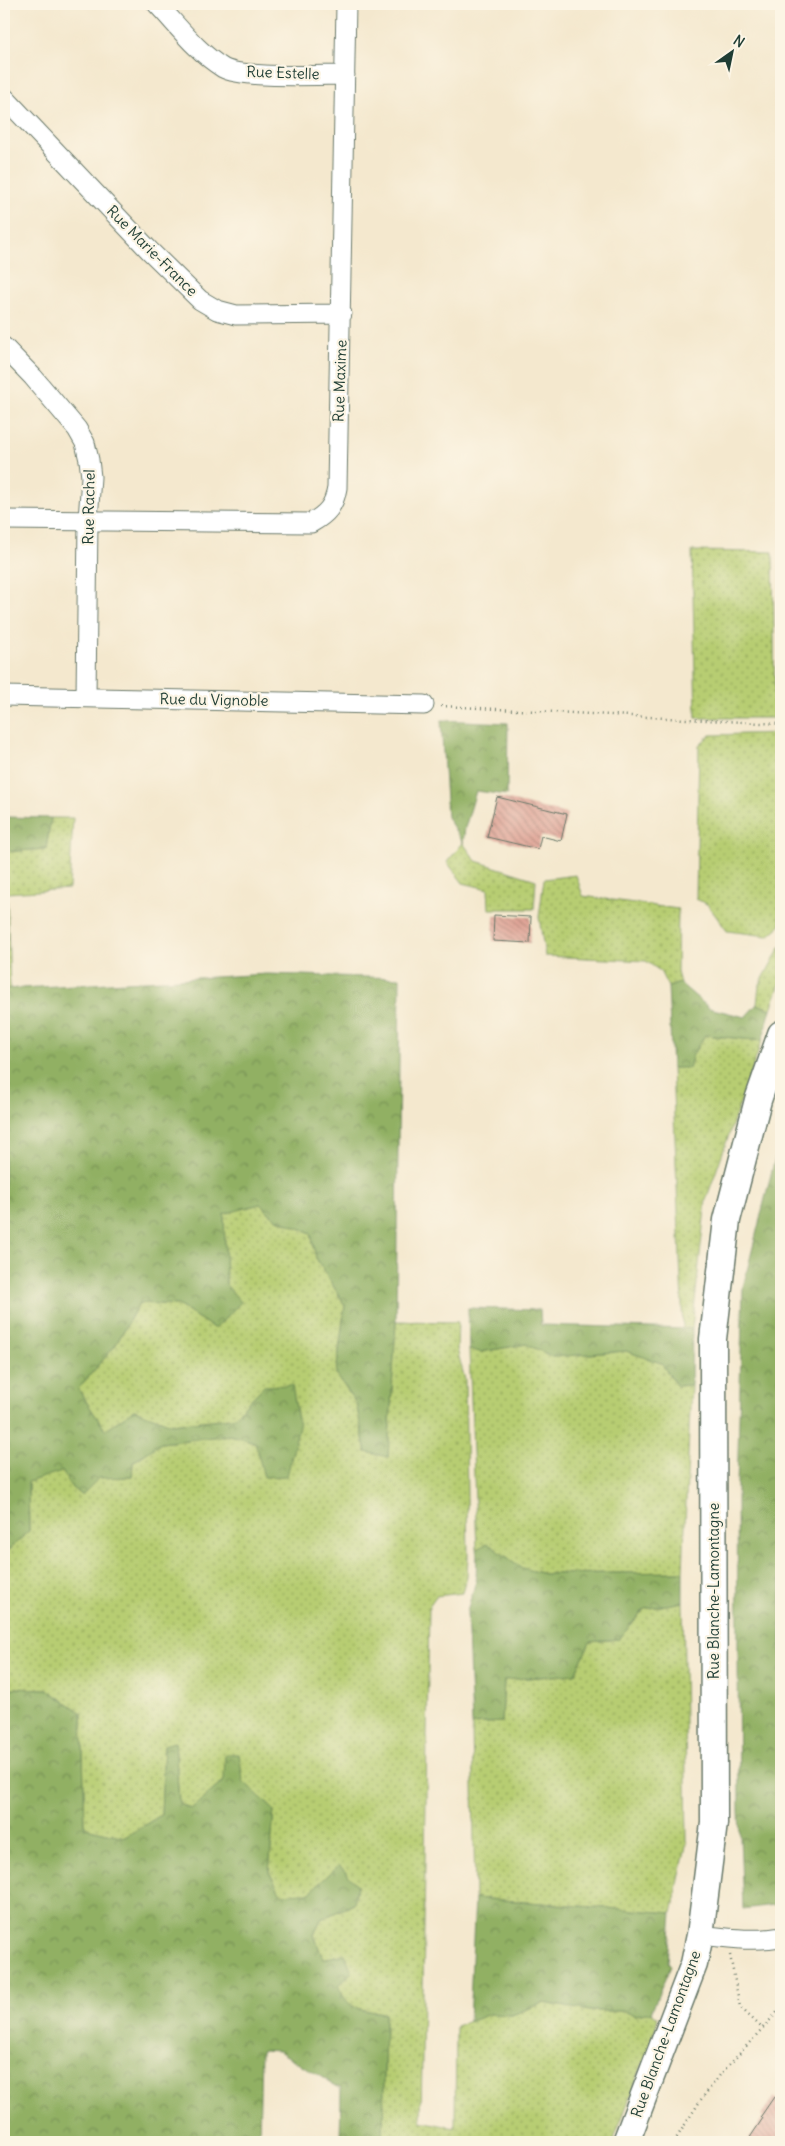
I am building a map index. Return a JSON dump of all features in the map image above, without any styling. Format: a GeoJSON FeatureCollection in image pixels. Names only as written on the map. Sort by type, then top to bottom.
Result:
{"type":"FeatureCollection","features":[{"type":"Feature","properties":{"kind":"street","name":"Rue Estelle"},"geometry":{"type":"LineString","coordinates":[[157,4],[203,54],[225,69],[249,74],[345,75]]}},
{"type":"Feature","properties":{"kind":"street","name":"Rue Maxime"},"geometry":{"type":"LineString","coordinates":[[4,520],[311,523],[325,515],[335,501],[337,488],[342,314],[346,4]]}},
{"type":"Feature","properties":{"kind":"street","name":"Rue Marie-France"},"geometry":{"type":"LineString","coordinates":[[4,97],[150,251],[200,300],[217,310],[236,315],[342,314]]}},
{"type":"Feature","properties":{"kind":"street","name":"Rue Rachel"},"geometry":{"type":"LineString","coordinates":[[4,347],[77,429],[85,443],[89,460],[91,477],[88,520],[86,697]]}},
{"type":"Feature","properties":{"kind":"street","name":"Rue du Vignoble"},"geometry":{"type":"LineString","coordinates":[[4,696],[424,705]]}},
{"type":"Feature","properties":{"kind":"street","name":"Rue Blanche-Lamontagne"},"geometry":{"type":"LineString","coordinates":[[626,2142],[694,1964],[700,1935],[714,1823],[713,1339],[727,1220],[758,1100],[781,1034]]}},
{"type":"Feature","properties":{"kind":"street"},"geometry":{"type":"LineString","coordinates":[[700,1935],[730,1939],[767,1940],[781,1937]]}},
{"type":"Feature","properties":{"kind":"path"},"geometry":{"type":"LineString","coordinates":[[424,705],[781,724]]}},
{"type":"Feature","properties":{"kind":"path"},"geometry":{"type":"LineString","coordinates":[[730,1939],[730,1955],[740,2007],[762,2028]]}},
{"type":"Feature","properties":{"kind":"path"},"geometry":{"type":"LineString","coordinates":[[674,2142],[720,2074],[781,2008]]}},
{"type":"Feature","properties":{"kind":"green space"},"geometry":{"type":"Polygon","coordinates":[[[692,551],[773,552],[775,718],[696,718],[692,551]]]}},
{"type":"Feature","properties":{"kind":"green space"},"geometry":{"type":"Polygon","coordinates":[[[441,720],[508,723],[507,795],[476,791],[465,828],[463,843],[447,817],[441,720]]]}},
{"type":"Feature","properties":{"kind":"green space"},"geometry":{"type":"Polygon","coordinates":[[[781,733],[781,925],[768,936],[727,931],[707,904],[696,899],[699,745],[710,735],[781,733]]]}},
{"type":"Feature","properties":{"kind":"green space"},"geometry":{"type":"Polygon","coordinates":[[[4,817],[51,818],[46,849],[4,852],[4,817]]]}},
{"type":"Feature","properties":{"kind":"green space"},"geometry":{"type":"Polygon","coordinates":[[[51,818],[73,818],[69,889],[7,893],[10,989],[4,989],[4,852],[46,849],[51,818]]]}},
{"type":"Feature","properties":{"kind":"green space"},"geometry":{"type":"Polygon","coordinates":[[[463,843],[476,861],[536,880],[534,909],[489,909],[488,889],[463,883],[447,862],[463,843]]]}},
{"type":"Feature","properties":{"kind":"green space"},"geometry":{"type":"Polygon","coordinates":[[[576,875],[583,896],[678,909],[677,972],[680,983],[668,987],[660,971],[646,961],[545,956],[539,917],[544,879],[576,875]]]}},
{"type":"Feature","properties":{"kind":"green space"},"geometry":{"type":"Polygon","coordinates":[[[781,946],[781,981],[771,1009],[757,1004],[759,986],[781,946]]]}},
{"type":"Feature","properties":{"kind":"green space"},"geometry":{"type":"Polygon","coordinates":[[[267,974],[400,978],[396,1321],[388,1457],[366,1452],[356,1403],[336,1374],[345,1305],[316,1258],[311,1233],[275,1218],[260,1204],[224,1214],[226,1285],[241,1302],[215,1329],[178,1305],[139,1303],[115,1346],[78,1389],[105,1430],[134,1410],[171,1424],[233,1418],[264,1386],[292,1385],[299,1426],[287,1476],[264,1477],[255,1442],[230,1435],[161,1443],[133,1462],[132,1477],[99,1478],[82,1495],[72,1488],[62,1471],[28,1482],[29,1531],[4,1554],[4,989],[267,974]]]}},
{"type":"Feature","properties":{"kind":"green space"},"geometry":{"type":"Polygon","coordinates":[[[680,983],[709,1008],[745,1017],[757,1004],[771,1009],[762,1041],[705,1035],[693,1054],[689,1068],[672,1068],[668,987],[680,983]]]}},
{"type":"Feature","properties":{"kind":"green space"},"geometry":{"type":"Polygon","coordinates":[[[705,1035],[762,1041],[706,1200],[692,1329],[683,1329],[672,1068],[689,1067],[693,1054],[705,1035]]]}},
{"type":"Feature","properties":{"kind":"green space"},"geometry":{"type":"Polygon","coordinates":[[[781,1134],[781,1904],[743,1909],[739,1812],[737,1486],[743,1287],[781,1134]]]}},
{"type":"Feature","properties":{"kind":"green space"},"geometry":{"type":"Polygon","coordinates":[[[260,1204],[275,1218],[311,1233],[316,1258],[345,1305],[336,1374],[356,1403],[366,1452],[388,1456],[396,1321],[458,1322],[457,1349],[465,1380],[468,1556],[467,1577],[463,1593],[436,1596],[429,1606],[421,2121],[455,2128],[456,2026],[489,2014],[512,2015],[543,2003],[590,2011],[622,2011],[636,2015],[651,2012],[658,2017],[655,2031],[613,2142],[383,2142],[385,2013],[363,2010],[349,2004],[344,1999],[340,1993],[338,1981],[345,1954],[323,1959],[314,1935],[321,1919],[354,1904],[357,1885],[339,1865],[309,1894],[281,1895],[269,1872],[274,1810],[242,1781],[239,1755],[224,1781],[191,1809],[179,1803],[175,1743],[164,1745],[161,1815],[125,1837],[85,1828],[82,1713],[47,1689],[4,1688],[4,1554],[29,1531],[28,1482],[62,1470],[72,1488],[82,1495],[99,1477],[132,1477],[133,1462],[161,1443],[230,1435],[255,1442],[264,1386],[233,1418],[171,1424],[134,1410],[105,1430],[78,1389],[115,1346],[139,1303],[178,1305],[215,1329],[240,1302],[226,1285],[224,1213],[260,1204]]]}},
{"type":"Feature","properties":{"kind":"green space"},"geometry":{"type":"Polygon","coordinates":[[[468,1308],[540,1310],[541,1325],[692,1329],[691,1385],[677,1386],[661,1363],[626,1351],[553,1357],[526,1344],[481,1352],[469,1350],[468,1308]]]}},
{"type":"Feature","properties":{"kind":"green space"},"geometry":{"type":"Polygon","coordinates":[[[526,1344],[553,1357],[626,1351],[661,1363],[677,1386],[691,1385],[683,1572],[545,1574],[522,1568],[487,1543],[477,1550],[469,1350],[481,1352],[526,1344]]]}},
{"type":"Feature","properties":{"kind":"green space"},"geometry":{"type":"Polygon","coordinates":[[[487,1543],[522,1568],[545,1574],[683,1572],[683,1602],[644,1609],[619,1639],[590,1642],[575,1674],[504,1680],[502,1722],[472,1724],[467,1611],[476,1581],[477,1550],[487,1543]]]}},
{"type":"Feature","properties":{"kind":"green space"},"geometry":{"type":"Polygon","coordinates":[[[683,1602],[687,1841],[672,1913],[475,1898],[472,1724],[502,1722],[504,1680],[575,1674],[590,1642],[619,1639],[644,1609],[683,1602]]]}},
{"type":"Feature","properties":{"kind":"green space"},"geometry":{"type":"Polygon","coordinates":[[[4,1688],[47,1689],[82,1713],[85,1828],[125,1837],[161,1815],[164,1745],[175,1742],[179,1803],[191,1809],[224,1781],[225,1754],[239,1754],[243,1781],[274,1810],[269,1872],[281,1894],[309,1893],[339,1865],[357,1885],[354,1904],[321,1919],[314,1935],[323,1959],[345,1954],[352,1972],[338,1985],[346,2000],[362,2010],[385,2013],[383,2142],[340,2142],[341,2089],[279,2051],[261,2050],[259,2142],[4,2142],[4,1688]]]}},
{"type":"Feature","properties":{"kind":"green space"},"geometry":{"type":"Polygon","coordinates":[[[475,1898],[672,1913],[668,1962],[671,1965],[651,2012],[636,2015],[622,2011],[590,2011],[543,2003],[512,2015],[489,2014],[469,2022],[475,1898]]]}},
{"type":"Feature","properties":{"kind":"building"},"geometry":{"type":"Polygon","coordinates":[[[497,797],[567,814],[561,841],[541,836],[538,849],[487,837],[497,797]]]}},
{"type":"Feature","properties":{"kind":"building"},"geometry":{"type":"Polygon","coordinates":[[[494,915],[531,917],[530,943],[493,941],[494,915]]]}},
{"type":"Feature","properties":{"kind":"building"},"geometry":{"type":"Polygon","coordinates":[[[774,2097],[781,2102],[781,2142],[747,2142],[763,2118],[761,2116],[774,2097]]]}}]}
